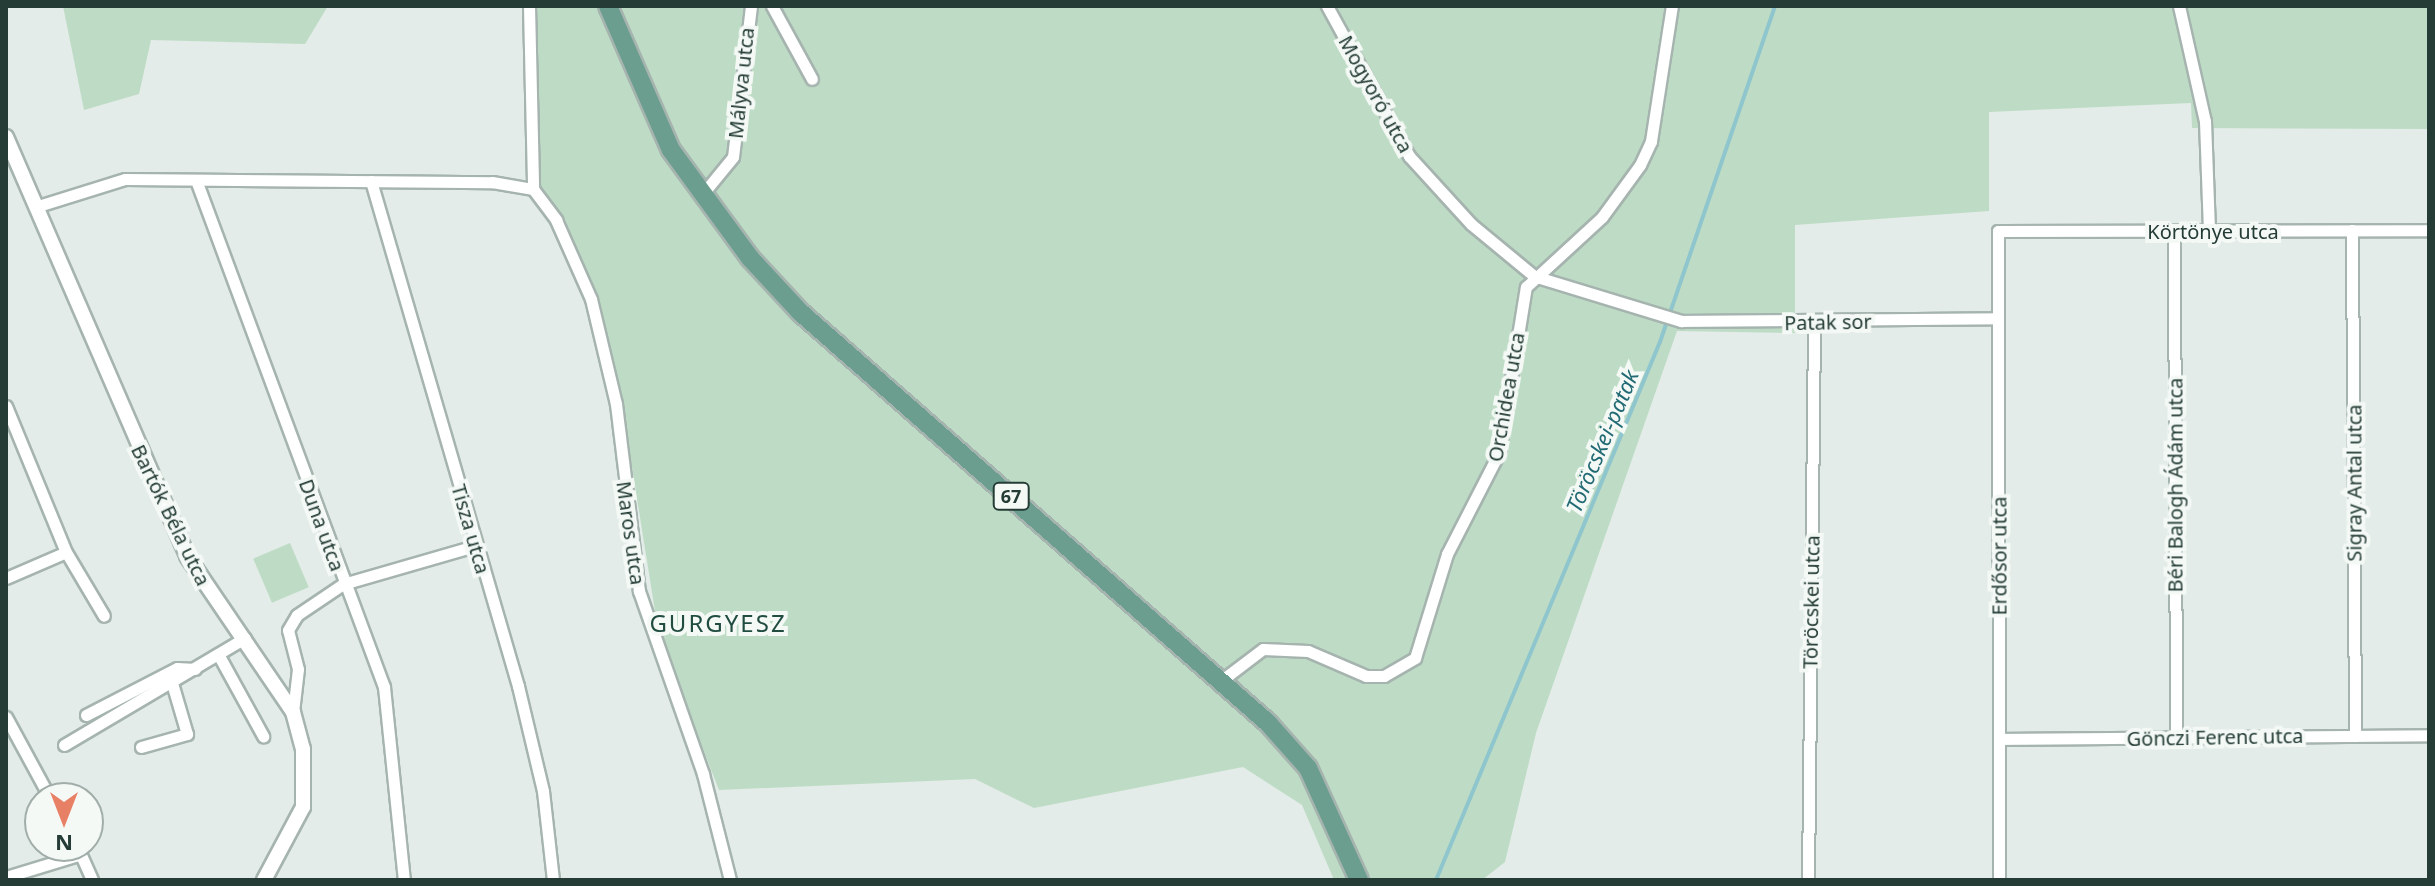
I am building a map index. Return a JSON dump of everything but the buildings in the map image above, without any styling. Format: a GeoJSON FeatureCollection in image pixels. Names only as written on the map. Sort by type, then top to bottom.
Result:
{"type":"FeatureCollection","features":[{"type":"Feature","properties":{"kind":"main road","name":"67"},"geometry":{"type":"LineString","coordinates":[[608,6],[638,85],[700,196],[800,312],[1222,680],[1308,768],[1359,880]]}},
{"type":"Feature","properties":{"kind":"street"},"geometry":{"type":"LineString","coordinates":[[35,207],[99,182],[371,181],[533,189],[529,6]]}},
{"type":"Feature","properties":{"kind":"street","name":"Mályva utca"},"geometry":{"type":"LineString","coordinates":[[700,196],[733,157],[751,6]]}},
{"type":"Feature","properties":{"kind":"street","name":"Mályva utca"},"geometry":{"type":"LineString","coordinates":[[772,6],[812,79]]}},
{"type":"Feature","properties":{"kind":"street","name":"Mogyoró utca"},"geometry":{"type":"LineString","coordinates":[[1327,6],[1409,156],[1471,224],[1534,276]]}},
{"type":"Feature","properties":{"kind":"street"},"geometry":{"type":"LineString","coordinates":[[1534,276],[1589,231],[1640,165],[1651,141],[1672,6]]}},
{"type":"Feature","properties":{"kind":"street"},"geometry":{"type":"LineString","coordinates":[[2179,6],[2205,121],[2209,231]]}},
{"type":"Feature","properties":{"kind":"street","name":"Bartók Béla utca"},"geometry":{"type":"LineString","coordinates":[[6,137],[168,519],[205,588],[245,638],[293,712],[303,749],[303,807],[264,880]]}},
{"type":"Feature","properties":{"kind":"street","name":"Duna utca"},"geometry":{"type":"LineString","coordinates":[[196,180],[343,584],[384,687],[404,880]]}},
{"type":"Feature","properties":{"kind":"street","name":"Tisza utca"},"geometry":{"type":"LineString","coordinates":[[371,181],[543,791],[553,880]]}},
{"type":"Feature","properties":{"kind":"street","name":"Maros utca"},"geometry":{"type":"LineString","coordinates":[[533,189],[556,220],[591,299],[616,404],[639,591],[703,774],[730,880]]}},
{"type":"Feature","properties":{"kind":"street","name":"Sigray Antal utca"},"geometry":{"type":"LineString","coordinates":[[2352,230],[2355,736]]}},
{"type":"Feature","properties":{"kind":"street","name":"Körtönye utca"},"geometry":{"type":"LineString","coordinates":[[1998,231],[2429,230]]}},
{"type":"Feature","properties":{"kind":"street","name":"Erdősor utca"},"geometry":{"type":"LineString","coordinates":[[1998,231],[1999,880]]}},
{"type":"Feature","properties":{"kind":"street","name":"Béri Balogh Ádám utca"},"geometry":{"type":"LineString","coordinates":[[2174,232],[2176,738]]}},
{"type":"Feature","properties":{"kind":"street","name":"Patak sor"},"geometry":{"type":"LineString","coordinates":[[1534,276],[1681,321],[1814,323],[1998,318]]}},
{"type":"Feature","properties":{"kind":"street","name":"Orchidea utca"},"geometry":{"type":"LineString","coordinates":[[1222,680],[1263,649],[1308,651],[1366,676],[1384,676],[1415,658],[1447,554],[1499,453],[1522,302],[1534,276]]}},
{"type":"Feature","properties":{"kind":"street","name":"Töröcskei utca"},"geometry":{"type":"LineString","coordinates":[[1808,880],[1814,323]]}},
{"type":"Feature","properties":{"kind":"street"},"geometry":{"type":"LineString","coordinates":[[6,406],[66,552],[104,616]]}},
{"type":"Feature","properties":{"kind":"street"},"geometry":{"type":"LineString","coordinates":[[293,712],[298,669],[288,630],[297,615],[343,584],[475,546]]}},
{"type":"Feature","properties":{"kind":"street"},"geometry":{"type":"LineString","coordinates":[[6,578],[66,552]]}},
{"type":"Feature","properties":{"kind":"street"},"geometry":{"type":"LineString","coordinates":[[64,745],[245,638]]}},
{"type":"Feature","properties":{"kind":"street"},"geometry":{"type":"LineString","coordinates":[[218,654],[263,736]]}},
{"type":"Feature","properties":{"kind":"street"},"geometry":{"type":"LineString","coordinates":[[86,715],[177,668],[196,669]]}},
{"type":"Feature","properties":{"kind":"street"},"geometry":{"type":"LineString","coordinates":[[141,747],[187,734],[172,683]]}},
{"type":"Feature","properties":{"kind":"street"},"geometry":{"type":"LineString","coordinates":[[6,717],[41,782]]}},
{"type":"Feature","properties":{"kind":"street","name":"Gönczi Ferenc utca"},"geometry":{"type":"LineString","coordinates":[[2000,739],[2429,735]]}},
{"type":"Feature","properties":{"kind":"street"},"geometry":{"type":"LineString","coordinates":[[6,877],[47,862]]}},
{"type":"Feature","properties":{"kind":"green space"},"geometry":{"type":"Polygon","coordinates":[[[63,6],[328,6],[305,44],[151,40],[139,94],[84,110],[63,6]]]}},
{"type":"Feature","properties":{"kind":"green space"},"geometry":{"type":"Polygon","coordinates":[[[536,6],[2429,6],[2429,129],[2192,128],[2191,103],[1989,112],[1989,211],[1795,225],[1795,333],[1677,331],[1536,733],[1505,862],[1482,880],[1334,880],[1302,805],[1243,767],[1034,808],[975,779],[719,790],[659,636],[622,405],[596,295],[565,220],[537,185],[536,6]]]}},
{"type":"Feature","properties":{"kind":"green space"},"geometry":{"type":"Polygon","coordinates":[[[290,543],[309,587],[272,603],[253,559],[290,543]]]}},
{"type":"Feature","properties":{"kind":"waterway","name":"Töröcskei-patak"},"geometry":{"type":"LineString","coordinates":[[1436,880],[1660,342],[1775,6]]}},
{"type":"Feature","properties":{"kind":"district","name":"GURGYESZ"},"geometry":{"type":"Point","coordinates":[718,623]}}]}
